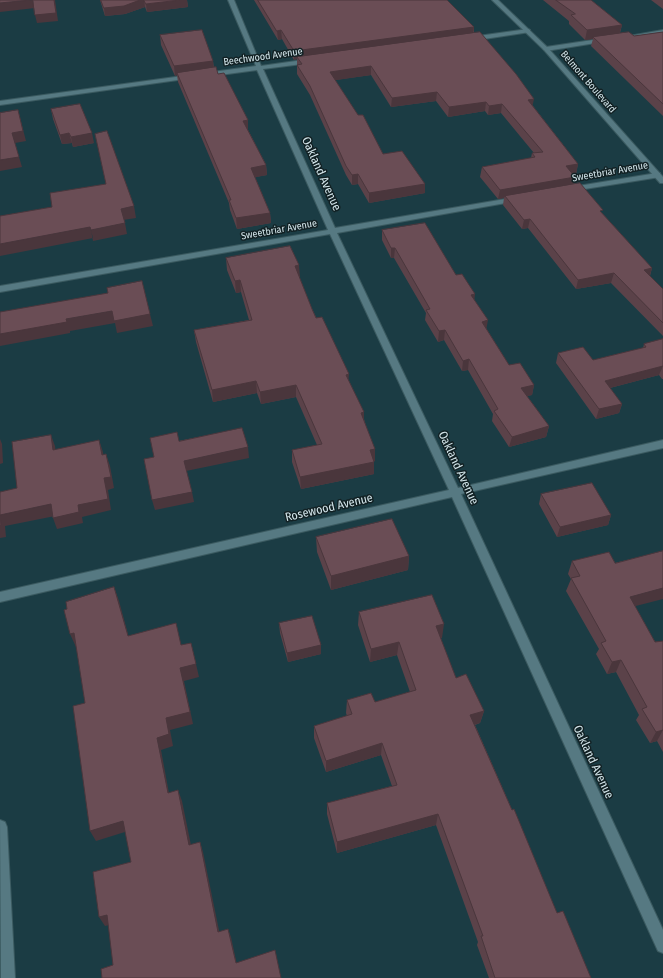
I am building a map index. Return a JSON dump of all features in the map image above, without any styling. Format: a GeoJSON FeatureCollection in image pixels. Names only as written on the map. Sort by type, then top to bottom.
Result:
{"type":"FeatureCollection","features":[{"type":"Feature","properties":{"kind":"street","name":"Oakland Avenue"},"geometry":{"type":"LineString","coordinates":[[231,0],[259,68],[332,230],[455,492],[663,946]]}},
{"type":"Feature","properties":{"kind":"street","name":"Belmont Boulevard"},"geometry":{"type":"LineString","coordinates":[[495,0],[546,49],[663,181]]}},
{"type":"Feature","properties":{"kind":"street"},"geometry":{"type":"LineString","coordinates":[[461,40],[528,31]]}},
{"type":"Feature","properties":{"kind":"street"},"geometry":{"type":"LineString","coordinates":[[546,49],[663,32]]}},
{"type":"Feature","properties":{"kind":"street","name":"Beechwood Avenue"},"geometry":{"type":"LineString","coordinates":[[0,103],[318,60]]}},
{"type":"Feature","properties":{"kind":"street","name":"Sweetbriar Avenue"},"geometry":{"type":"LineString","coordinates":[[564,191],[657,175]]}},
{"type":"Feature","properties":{"kind":"street","name":"Sweetbriar Avenue"},"geometry":{"type":"LineString","coordinates":[[0,289],[526,197]]}},
{"type":"Feature","properties":{"kind":"street","name":"Rosewood Avenue"},"geometry":{"type":"LineString","coordinates":[[0,597],[663,444]]}},
{"type":"Feature","properties":{"kind":"street"},"geometry":{"type":"LineString","coordinates":[[0,828],[8,978]]}},
{"type":"Feature","properties":{"kind":"building"},"geometry":{"type":"Polygon","coordinates":[[[0,0],[31,0],[0,3],[0,0]]]}},
{"type":"Feature","properties":{"kind":"building"},"geometry":{"type":"Polygon","coordinates":[[[33,0],[54,0],[56,13],[35,15],[33,0]]]}},
{"type":"Feature","properties":{"kind":"building"},"geometry":{"type":"Polygon","coordinates":[[[101,0],[140,0],[124,6],[104,8],[101,0]]]}},
{"type":"Feature","properties":{"kind":"building"},"geometry":{"type":"Polygon","coordinates":[[[144,0],[180,0],[146,4],[144,0]]]}},
{"type":"Feature","properties":{"kind":"building"},"geometry":{"type":"Polygon","coordinates":[[[258,0],[447,0],[474,27],[294,51],[281,30],[277,31],[258,0]]]}},
{"type":"Feature","properties":{"kind":"building"},"geometry":{"type":"Polygon","coordinates":[[[556,0],[591,0],[622,25],[587,30],[571,15],[575,14],[556,0]]]}},
{"type":"Feature","properties":{"kind":"building"},"geometry":{"type":"Polygon","coordinates":[[[202,30],[213,61],[174,66],[160,35],[202,30]]]}},
{"type":"Feature","properties":{"kind":"building"},"geometry":{"type":"Polygon","coordinates":[[[480,32],[516,74],[534,99],[528,100],[578,164],[566,166],[575,177],[500,190],[482,167],[535,157],[532,153],[543,152],[502,104],[489,106],[486,102],[449,107],[437,92],[392,98],[371,66],[330,72],[358,115],[363,115],[383,154],[402,151],[425,184],[369,193],[358,174],[352,175],[346,166],[310,86],[297,65],[302,64],[297,57],[480,32]]]}},
{"type":"Feature","properties":{"kind":"building"},"geometry":{"type":"Polygon","coordinates":[[[629,32],[634,36],[663,32],[663,104],[593,37],[629,32]]]}},
{"type":"Feature","properties":{"kind":"building"},"geometry":{"type":"Polygon","coordinates":[[[216,67],[218,74],[224,73],[248,120],[243,121],[266,165],[251,168],[270,213],[236,218],[229,200],[231,200],[177,73],[216,67]]]}},
{"type":"Feature","properties":{"kind":"building"},"geometry":{"type":"Polygon","coordinates":[[[80,104],[92,133],[71,137],[69,133],[60,135],[51,109],[80,104]]]}},
{"type":"Feature","properties":{"kind":"building"},"geometry":{"type":"Polygon","coordinates":[[[18,110],[23,131],[12,133],[19,157],[0,160],[0,113],[18,110]]]}},
{"type":"Feature","properties":{"kind":"building"},"geometry":{"type":"Polygon","coordinates":[[[107,131],[134,206],[121,209],[125,223],[91,230],[90,227],[0,244],[0,216],[52,207],[50,193],[106,184],[95,134],[107,131]]]}},
{"type":"Feature","properties":{"kind":"building"},"geometry":{"type":"Polygon","coordinates":[[[580,183],[603,210],[600,211],[652,268],[644,270],[663,289],[663,323],[614,273],[578,280],[530,219],[524,220],[505,196],[580,183]]]}},
{"type":"Feature","properties":{"kind":"building"},"geometry":{"type":"Polygon","coordinates":[[[425,223],[456,275],[462,274],[475,294],[471,295],[488,320],[482,322],[509,365],[520,363],[534,385],[521,388],[549,426],[512,437],[494,411],[498,409],[469,359],[463,361],[445,330],[439,331],[426,310],[430,309],[395,248],[391,248],[382,230],[425,223]]]}},
{"type":"Feature","properties":{"kind":"building"},"geometry":{"type":"Polygon","coordinates":[[[290,246],[299,265],[295,266],[316,318],[322,317],[349,374],[346,375],[364,412],[361,413],[375,449],[370,450],[374,462],[300,477],[292,450],[322,444],[296,385],[260,392],[256,381],[212,390],[194,330],[252,320],[240,280],[235,281],[226,258],[290,246]]]}},
{"type":"Feature","properties":{"kind":"building"},"geometry":{"type":"Polygon","coordinates":[[[142,281],[150,314],[114,321],[112,311],[66,319],[67,322],[0,334],[0,312],[108,293],[107,288],[142,281]]]}},
{"type":"Feature","properties":{"kind":"building"},"geometry":{"type":"Polygon","coordinates":[[[663,339],[663,366],[605,381],[622,404],[599,409],[558,353],[583,347],[593,360],[646,347],[644,344],[663,339]]]}},
{"type":"Feature","properties":{"kind":"building"},"geometry":{"type":"Polygon","coordinates":[[[242,428],[248,447],[184,461],[192,492],[152,500],[144,459],[154,457],[150,438],[177,432],[179,441],[242,428]]]}},
{"type":"Feature","properties":{"kind":"building"},"geometry":{"type":"Polygon","coordinates":[[[51,435],[53,450],[99,440],[102,455],[106,454],[111,477],[104,478],[108,499],[78,505],[79,512],[53,518],[51,504],[0,515],[0,492],[17,488],[12,442],[51,435]]]}},
{"type":"Feature","properties":{"kind":"building"},"geometry":{"type":"Polygon","coordinates":[[[592,483],[611,515],[560,527],[541,494],[592,483]]]}},
{"type":"Feature","properties":{"kind":"building"},"geometry":{"type":"Polygon","coordinates":[[[392,519],[409,556],[331,576],[316,537],[392,519]]]}},
{"type":"Feature","properties":{"kind":"building"},"geometry":{"type":"Polygon","coordinates":[[[663,551],[663,588],[630,597],[655,642],[663,641],[663,730],[656,732],[642,709],[647,707],[621,660],[612,662],[601,643],[606,641],[571,578],[580,576],[572,561],[609,552],[615,563],[663,551]]]}},
{"type":"Feature","properties":{"kind":"building"},"geometry":{"type":"Polygon","coordinates":[[[114,587],[128,636],[176,623],[181,645],[191,643],[196,664],[180,668],[190,712],[166,718],[169,734],[157,738],[168,793],[178,790],[189,845],[200,842],[218,932],[228,929],[236,963],[275,950],[281,978],[102,978],[101,969],[113,965],[107,915],[99,917],[93,872],[131,862],[123,821],[90,831],[73,706],[85,703],[74,633],[70,634],[64,610],[67,609],[66,602],[114,587]]]}},
{"type":"Feature","properties":{"kind":"building"},"geometry":{"type":"Polygon","coordinates":[[[432,595],[444,624],[436,626],[456,678],[466,674],[484,711],[470,715],[512,810],[514,809],[557,913],[563,911],[591,978],[495,978],[481,936],[483,936],[438,814],[337,842],[327,803],[397,785],[382,743],[326,761],[314,726],[352,714],[347,700],[371,693],[375,702],[416,690],[399,642],[371,649],[359,612],[432,595]]]}},
{"type":"Feature","properties":{"kind":"building"},"geometry":{"type":"Polygon","coordinates":[[[312,616],[321,645],[287,653],[279,623],[312,616]]]}}]}
